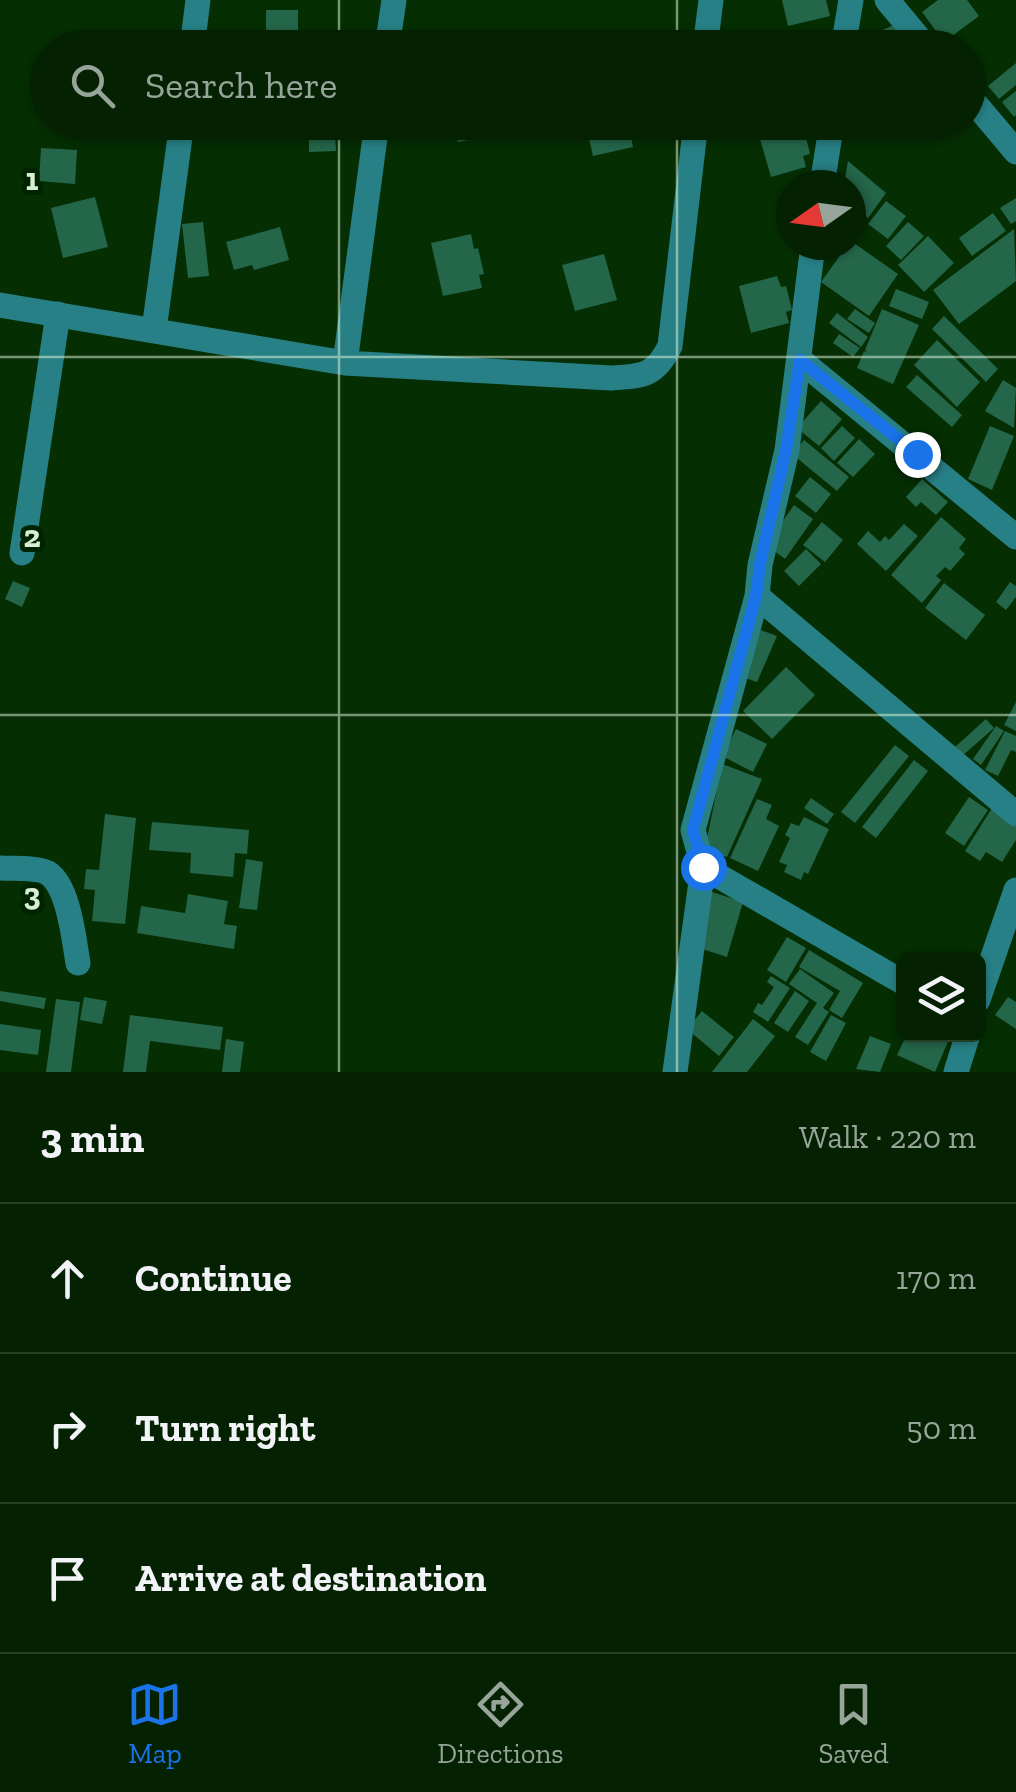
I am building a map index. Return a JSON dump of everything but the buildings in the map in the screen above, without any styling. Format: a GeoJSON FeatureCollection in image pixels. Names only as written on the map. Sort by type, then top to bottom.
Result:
{"type":"FeatureCollection","features":[{"type":"Feature","properties":{"kind":"street"},"geometry":{"type":"LineString","coordinates":[[194,30],[198,0]]}},
{"type":"Feature","properties":{"kind":"street"},"geometry":{"type":"LineString","coordinates":[[390,30],[394,0]]}},
{"type":"Feature","properties":{"kind":"street"},"geometry":{"type":"LineString","coordinates":[[707,30],[710,0]]}},
{"type":"Feature","properties":{"kind":"street"},"geometry":{"type":"LineString","coordinates":[[846,30],[850,0]]}},
{"type":"Feature","properties":{"kind":"street"},"geometry":{"type":"LineString","coordinates":[[886,0],[912,30]]}},
{"type":"Feature","properties":{"kind":"street"},"geometry":{"type":"LineString","coordinates":[[986,116],[1016,152]]}},
{"type":"Feature","properties":{"kind":"street"},"geometry":{"type":"LineString","coordinates":[[154,330],[180,140]]}},
{"type":"Feature","properties":{"kind":"street"},"geometry":{"type":"LineString","coordinates":[[345,363],[375,140]]}},
{"type":"Feature","properties":{"kind":"street"},"geometry":{"type":"LineString","coordinates":[[0,305],[345,363],[611,378],[649,374],[662,362],[670,346],[694,140]]}},
{"type":"Feature","properties":{"kind":"street"},"geometry":{"type":"LineString","coordinates":[[824,170],[829,140]]}},
{"type":"Feature","properties":{"kind":"street"},"geometry":{"type":"LineString","coordinates":[[675,1072],[703,867],[693,830],[756,596],[786,450],[811,260]]}},
{"type":"Feature","properties":{"kind":"street"},"geometry":{"type":"LineString","coordinates":[[22,553],[58,314]]}},
{"type":"Feature","properties":{"kind":"street"},"geometry":{"type":"LineString","coordinates":[[800,360],[1016,536]]}},
{"type":"Feature","properties":{"kind":"street"},"geometry":{"type":"LineString","coordinates":[[756,596],[1016,814]]}},
{"type":"Feature","properties":{"kind":"street"},"geometry":{"type":"LineString","coordinates":[[703,867],[896,978]]}},
{"type":"Feature","properties":{"kind":"street"},"geometry":{"type":"LineString","coordinates":[[0,868],[46,872],[56,882],[69,914],[78,964]]}},
{"type":"Feature","properties":{"kind":"street"},"geometry":{"type":"LineString","coordinates":[[986,977],[1016,890]]}},
{"type":"Feature","properties":{"kind":"street"},"geometry":{"type":"LineString","coordinates":[[963,1068],[967,1042]]}},
{"type":"Feature","properties":{"kind":"route"},"geometry":{"type":"LineString","coordinates":[[703,867],[693,830],[756,596],[800,360],[917,454]]}}]}
